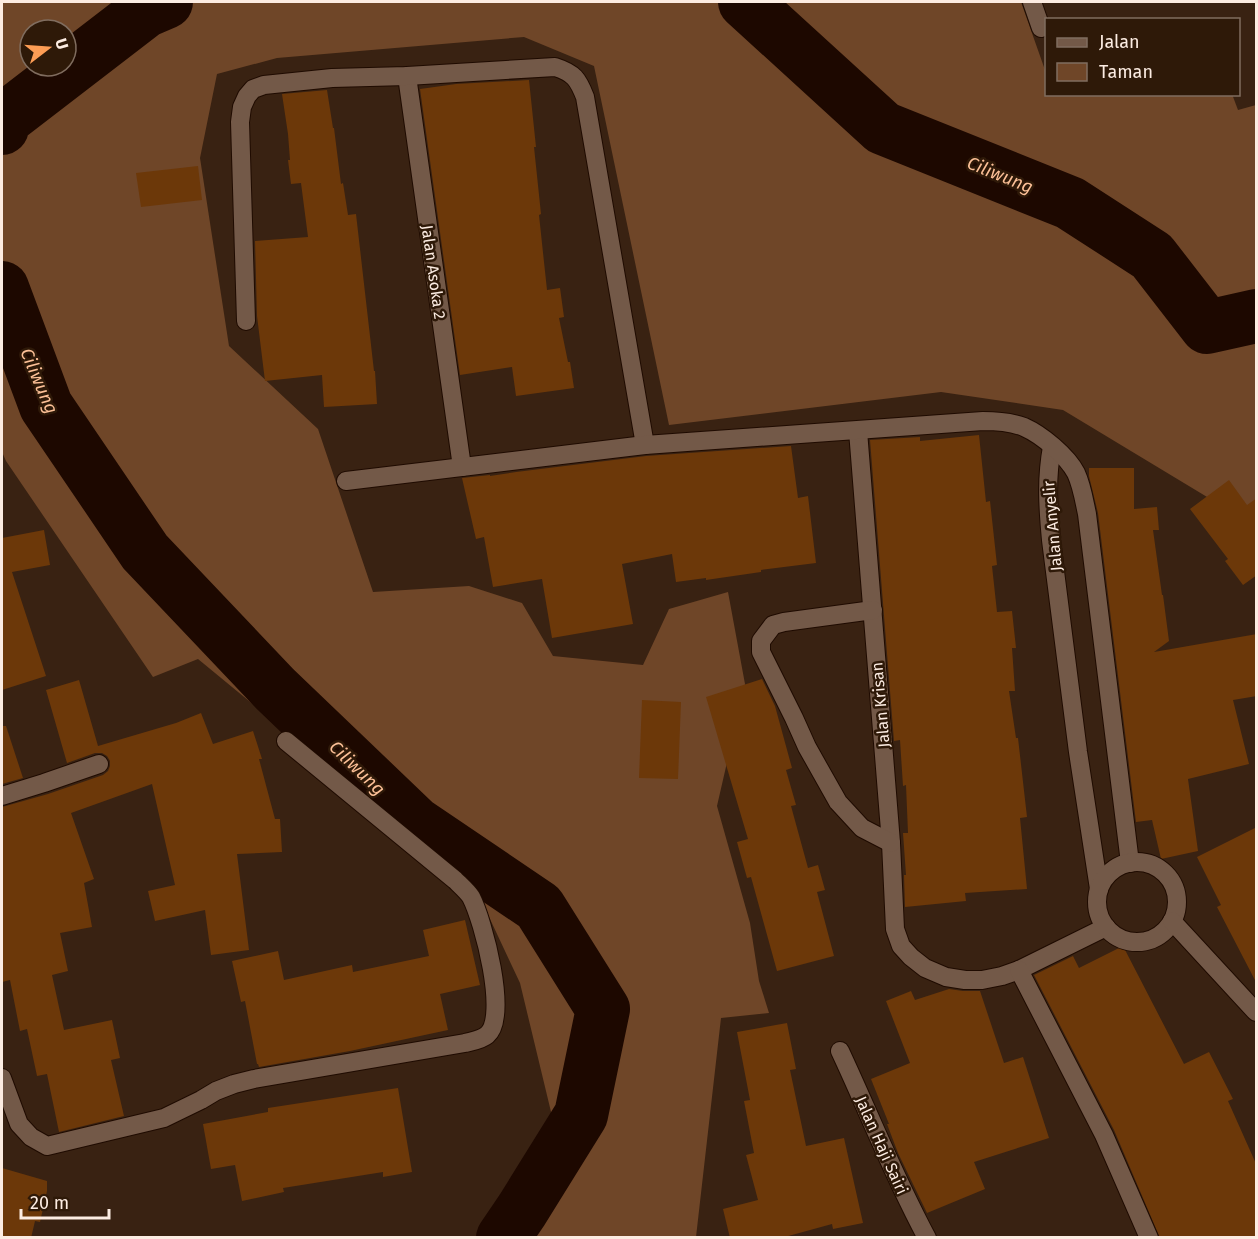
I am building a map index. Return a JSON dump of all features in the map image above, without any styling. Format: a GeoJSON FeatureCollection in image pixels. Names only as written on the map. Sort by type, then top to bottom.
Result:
{"type":"FeatureCollection","features":[{"type":"Feature","properties":{"kind":"street"},"geometry":{"type":"LineString","coordinates":[[1032,2],[1041,27]]}},
{"type":"Feature","properties":{"kind":"street"},"geometry":{"type":"LineString","coordinates":[[246,321],[240,122],[242,107],[253,89],[264,85],[332,78],[555,68],[567,71],[580,84],[585,97],[645,445]]}},
{"type":"Feature","properties":{"kind":"street","name":"Jalan Asoka 2"},"geometry":{"type":"LineString","coordinates":[[407,76],[462,467]]}},
{"type":"Feature","properties":{"kind":"street"},"geometry":{"type":"LineString","coordinates":[[346,481],[645,445],[953,423],[1000,421],[1025,428],[1052,447]]}},
{"type":"Feature","properties":{"kind":"street","name":"Jalan Krisan"},"geometry":{"type":"LineString","coordinates":[[858,430],[891,843],[895,928],[901,946],[925,968],[946,977],[982,980],[1019,970]]}},
{"type":"Feature","properties":{"kind":"street","name":"Jalan Anyelir"},"geometry":{"type":"LineString","coordinates":[[1100,889],[1078,752],[1051,540],[1047,484],[1052,447],[1069,461],[1082,488],[1130,863]]}},
{"type":"Feature","properties":{"kind":"street"},"geometry":{"type":"LineString","coordinates":[[873,610],[784,622],[773,625],[760,640],[761,652],[807,747],[838,802],[862,828],[891,843]]}},
{"type":"Feature","properties":{"kind":"street"},"geometry":{"type":"LineString","coordinates":[[2,1078],[6,1105],[31,1137],[47,1146],[164,1118],[216,1091],[244,1081],[465,1043],[487,1035],[493,1027],[496,1015],[495,988],[480,920],[470,896],[455,880],[286,741]]}},
{"type":"Feature","properties":{"kind":"street"},"geometry":{"type":"LineString","coordinates":[[2,796],[99,764]]}},
{"type":"Feature","properties":{"kind":"street"},"geometry":{"type":"LineString","coordinates":[[1143,862],[1155,867],[1165,874],[1172,884],[1176,897],[1176,909],[1172,921],[1164,932],[1153,939],[1140,942],[1127,941],[1115,936],[1099,915],[1097,902],[1100,889],[1106,877],[1117,867],[1143,862]]}},
{"type":"Feature","properties":{"kind":"street"},"geometry":{"type":"LineString","coordinates":[[1172,921],[1257,1012]]}},
{"type":"Feature","properties":{"kind":"street"},"geometry":{"type":"LineString","coordinates":[[1106,927],[1019,970],[1104,1135],[1149,1238]]}},
{"type":"Feature","properties":{"kind":"street","name":"Jalan Haji Sairi"},"geometry":{"type":"LineString","coordinates":[[840,1052],[907,1201],[927,1238]]}},
{"type":"Feature","properties":{"kind":"green space"},"geometry":{"type":"Polygon","coordinates":[[[2,2],[1021,2],[1045,70],[1045,96],[1233,96],[1238,110],[1256,105],[1256,504],[1227,509],[1063,410],[941,392],[669,425],[594,66],[524,37],[277,58],[217,74],[200,158],[229,346],[318,429],[373,592],[469,586],[522,603],[553,656],[643,665],[669,609],[728,592],[745,684],[717,806],[750,923],[759,981],[769,1013],[721,1018],[696,1237],[477,1237],[552,1116],[520,983],[475,887],[198,659],[153,677],[2,452],[2,2]]]}},
{"type":"Feature","properties":{"kind":"building"},"geometry":{"type":"Polygon","coordinates":[[[529,80],[547,290],[560,288],[564,317],[559,318],[574,388],[516,396],[512,367],[460,375],[420,89],[456,84],[529,80]]]}},
{"type":"Feature","properties":{"kind":"building"},"geometry":{"type":"Polygon","coordinates":[[[327,90],[348,215],[356,214],[377,404],[324,407],[322,375],[265,381],[257,316],[255,241],[308,237],[301,183],[291,184],[288,134],[282,94],[327,90]]]}},
{"type":"Feature","properties":{"kind":"building"},"geometry":{"type":"Polygon","coordinates":[[[198,166],[202,200],[141,207],[136,173],[198,166]]]}},
{"type":"Feature","properties":{"kind":"building"},"geometry":{"type":"Polygon","coordinates":[[[979,435],[986,502],[990,501],[997,565],[992,566],[997,612],[1012,611],[1016,648],[1012,648],[1015,691],[1009,691],[1016,738],[1018,738],[1027,817],[1020,818],[1027,889],[965,893],[966,901],[905,907],[904,875],[906,875],[903,833],[908,833],[906,785],[903,786],[900,740],[894,741],[870,440],[920,437],[920,441],[979,435]]]}},
{"type":"Feature","properties":{"kind":"building"},"geometry":{"type":"Polygon","coordinates":[[[791,446],[798,498],[808,496],[816,563],[706,580],[706,578],[676,582],[672,554],[622,564],[633,624],[552,638],[542,579],[493,587],[484,537],[476,539],[462,478],[646,456],[791,446]]]}},
{"type":"Feature","properties":{"kind":"building"},"geometry":{"type":"Polygon","coordinates":[[[1089,468],[1134,468],[1134,509],[1157,507],[1159,530],[1153,530],[1169,641],[1154,652],[1257,634],[1257,696],[1233,700],[1249,764],[1188,779],[1198,851],[1161,859],[1152,820],[1136,822],[1098,513],[1089,468]]]}},
{"type":"Feature","properties":{"kind":"building"},"geometry":{"type":"Polygon","coordinates":[[[1229,480],[1247,505],[1257,498],[1257,575],[1243,585],[1225,561],[1228,559],[1190,509],[1229,480]]]}},
{"type":"Feature","properties":{"kind":"building"},"geometry":{"type":"Polygon","coordinates":[[[44,530],[50,565],[12,572],[46,676],[2,690],[2,538],[44,530]]]}},
{"type":"Feature","properties":{"kind":"building"},"geometry":{"type":"Polygon","coordinates":[[[762,679],[775,706],[792,768],[786,770],[796,805],[791,806],[808,868],[818,865],[825,890],[817,892],[834,956],[777,971],[751,877],[747,878],[737,842],[748,839],[706,697],[762,679]]]}},
{"type":"Feature","properties":{"kind":"building"},"geometry":{"type":"Polygon","coordinates":[[[79,680],[98,746],[176,723],[201,713],[213,744],[253,731],[262,759],[259,759],[275,819],[280,819],[282,852],[237,854],[249,950],[211,955],[205,910],[155,921],[148,891],[175,885],[152,784],[71,813],[94,879],[84,883],[92,927],[60,933],[68,971],[52,975],[64,1030],[112,1020],[120,1058],[111,1060],[124,1116],[59,1132],[47,1074],[37,1076],[27,1029],[20,1031],[10,980],[2,982],[2,807],[48,794],[103,775],[108,771],[110,761],[102,753],[95,753],[67,763],[46,690],[79,680]]]}},
{"type":"Feature","properties":{"kind":"building"},"geometry":{"type":"Polygon","coordinates":[[[642,700],[681,702],[678,779],[639,778],[642,700]]]}},
{"type":"Feature","properties":{"kind":"building"},"geometry":{"type":"Polygon","coordinates":[[[2,726],[6,726],[23,778],[2,784],[2,726]]]}},
{"type":"Feature","properties":{"kind":"building"},"geometry":{"type":"Polygon","coordinates":[[[1257,827],[1257,984],[1217,907],[1221,905],[1197,857],[1257,827]]]}},
{"type":"Feature","properties":{"kind":"building"},"geometry":{"type":"Polygon","coordinates":[[[465,920],[480,985],[440,994],[448,1030],[259,1067],[245,1001],[241,1002],[232,961],[278,951],[284,980],[352,965],[353,972],[429,956],[423,930],[465,920]]]}},
{"type":"Feature","properties":{"kind":"building"},"geometry":{"type":"Polygon","coordinates":[[[1123,946],[1184,1064],[1209,1052],[1233,1099],[1228,1101],[1257,1166],[1257,1238],[1160,1238],[1114,1130],[1034,975],[1073,956],[1079,968],[1123,946]]]}},
{"type":"Feature","properties":{"kind":"building"},"geometry":{"type":"Polygon","coordinates":[[[949,989],[980,991],[1004,1063],[1023,1057],[1049,1138],[974,1162],[985,1189],[927,1213],[898,1153],[871,1079],[910,1063],[886,1001],[911,991],[915,1000],[949,989]]]}},
{"type":"Feature","properties":{"kind":"building"},"geometry":{"type":"Polygon","coordinates":[[[787,1023],[796,1069],[790,1070],[806,1146],[844,1138],[863,1223],[833,1229],[832,1224],[781,1238],[730,1238],[723,1209],[758,1200],[746,1155],[754,1153],[744,1101],[750,1100],[737,1032],[787,1023]]]}},
{"type":"Feature","properties":{"kind":"building"},"geometry":{"type":"Polygon","coordinates":[[[398,1088],[412,1172],[383,1177],[383,1172],[283,1188],[284,1192],[242,1201],[235,1165],[211,1169],[203,1124],[268,1112],[268,1108],[398,1088]]]}},
{"type":"Feature","properties":{"kind":"building"},"geometry":{"type":"Polygon","coordinates":[[[2,1168],[47,1181],[40,1222],[35,1221],[31,1238],[2,1238],[2,1168]]]}},
{"type":"Feature","properties":{"kind":"waterway","name":"Ciliwung"},"geometry":{"type":"LineString","coordinates":[[2,128],[2,121],[145,11],[166,2]]}},
{"type":"Feature","properties":{"kind":"waterway","name":"Ciliwung"},"geometry":{"type":"LineString","coordinates":[[745,2],[883,128],[1070,203],[1152,256],[1207,327],[1256,316]]}},
{"type":"Feature","properties":{"kind":"waterway","name":"Ciliwung"},"geometry":{"type":"LineString","coordinates":[[2,288],[46,406],[145,552],[275,689],[415,823],[539,907],[603,1009],[581,1115],[503,1238]]}}]}
